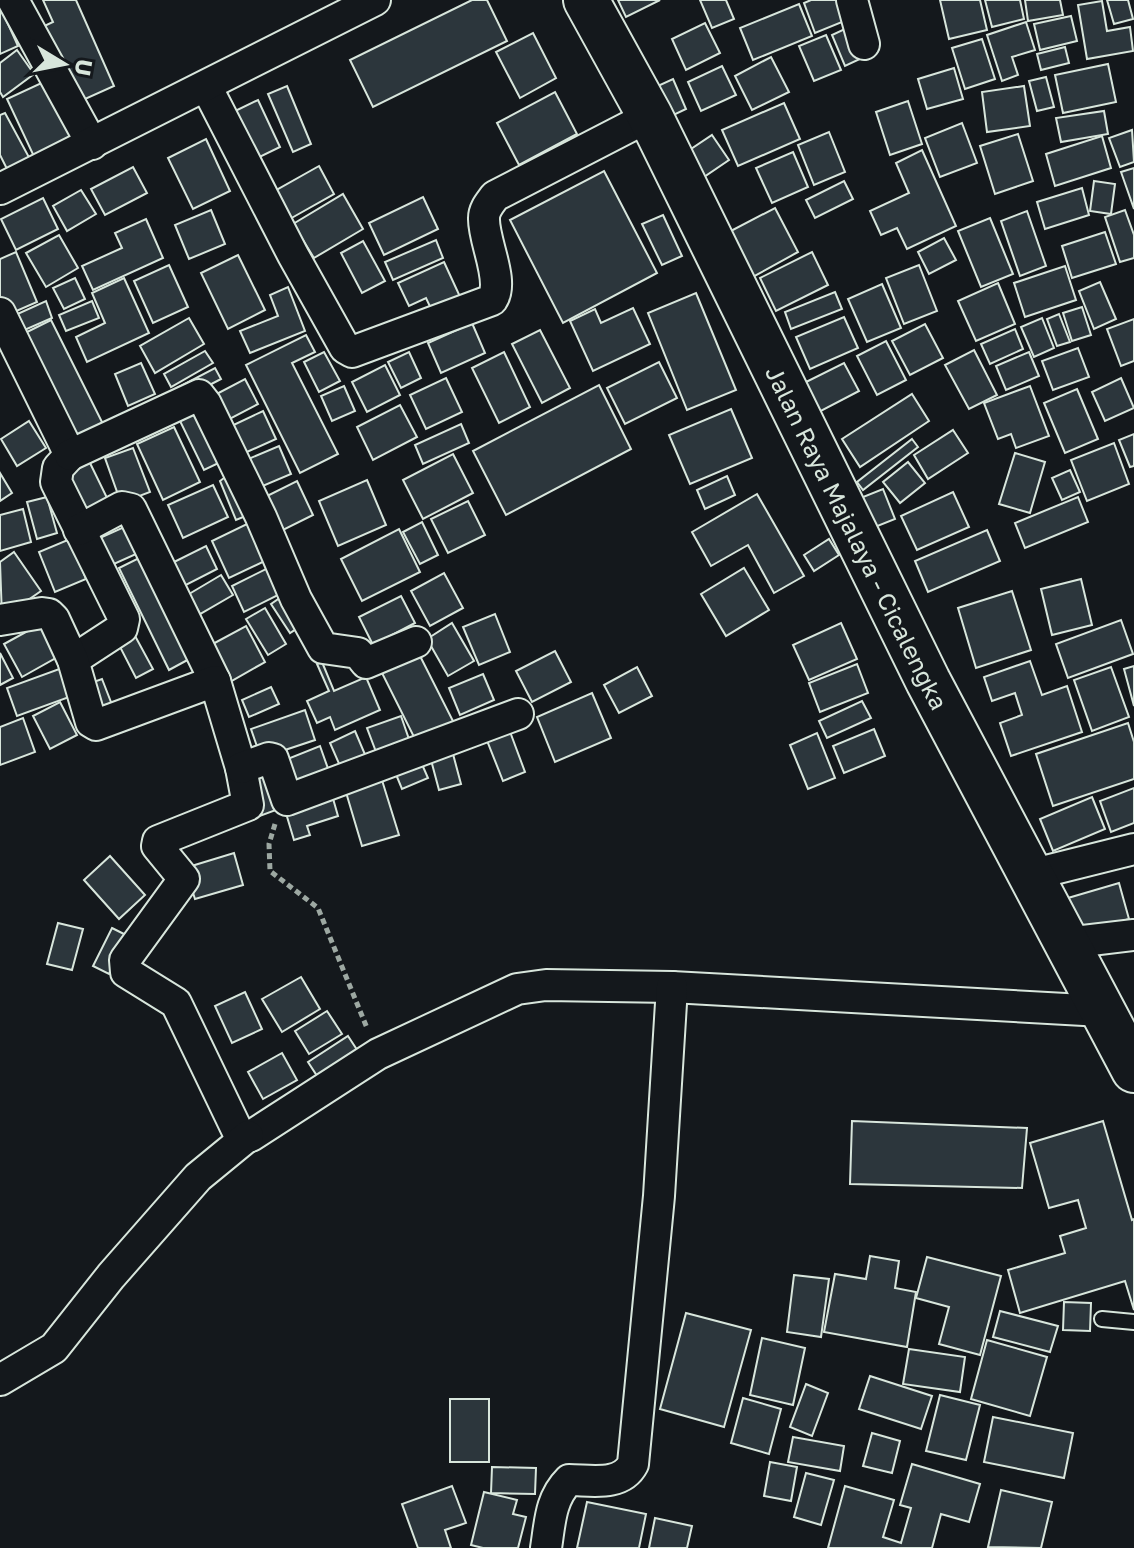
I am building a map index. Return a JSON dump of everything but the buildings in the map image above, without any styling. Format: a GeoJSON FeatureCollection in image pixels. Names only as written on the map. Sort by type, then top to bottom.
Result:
{"type":"FeatureCollection","features":[{"type":"Feature","properties":{"kind":"main road","name":"Jalan Raya Majalaya - Cicalengka"},"geometry":{"type":"LineString","coordinates":[[586,0],[650,116],[928,681],[1134,1070]]}},
{"type":"Feature","properties":{"kind":"street"},"geometry":{"type":"LineString","coordinates":[[13,0],[92,144]]}},
{"type":"Feature","properties":{"kind":"street"},"geometry":{"type":"LineString","coordinates":[[0,189],[375,0]]}},
{"type":"Feature","properties":{"kind":"street"},"geometry":{"type":"LineString","coordinates":[[852,0],[864,44]]}},
{"type":"Feature","properties":{"kind":"street"},"geometry":{"type":"LineString","coordinates":[[206,86],[293,255],[345,348],[352,352],[492,300],[497,288],[484,218],[495,196],[650,116]]}},
{"type":"Feature","properties":{"kind":"street"},"geometry":{"type":"LineString","coordinates":[[0,313],[70,455]]}},
{"type":"Feature","properties":{"kind":"street"},"geometry":{"type":"LineString","coordinates":[[73,660],[122,628],[124,619],[55,478],[58,468],[70,455],[199,395],[261,517],[296,599],[323,648],[358,653],[366,663],[416,642]]}},
{"type":"Feature","properties":{"kind":"street"},"geometry":{"type":"LineString","coordinates":[[79,530],[122,507],[131,509],[215,681],[241,768],[249,801],[245,808],[158,841],[157,846],[184,879],[125,960],[124,966],[126,972],[176,1003],[238,1132],[248,1136]]}},
{"type":"Feature","properties":{"kind":"street"},"geometry":{"type":"LineString","coordinates":[[0,620],[42,613],[54,619],[73,660],[91,722],[98,725],[215,681]]}},
{"type":"Feature","properties":{"kind":"street"},"geometry":{"type":"LineString","coordinates":[[241,768],[267,758],[273,759],[287,800],[518,714]]}},
{"type":"Feature","properties":{"kind":"street"},"geometry":{"type":"LineString","coordinates":[[1030,875],[1134,849]]}},
{"type":"Feature","properties":{"kind":"street"},"geometry":{"type":"LineString","coordinates":[[1066,943],[1134,935]]}},
{"type":"Feature","properties":{"kind":"street"},"geometry":{"type":"LineString","coordinates":[[0,1380],[54,1348],[111,1276],[198,1177],[248,1136],[378,1054],[517,989],[546,985],[672,987],[1102,1011]]}},
{"type":"Feature","properties":{"kind":"street"},"geometry":{"type":"LineString","coordinates":[[546,1548],[552,1506],[569,1480],[615,1480],[627,1474],[633,1464],[659,1196],[672,987]]}},
{"type":"Feature","properties":{"kind":"lane"},"geometry":{"type":"LineString","coordinates":[[1102,1319],[1134,1322]]}},
{"type":"Feature","properties":{"kind":"path"},"geometry":{"type":"LineString","coordinates":[[287,800],[269,836],[270,871],[318,908],[378,1054]]}}]}
